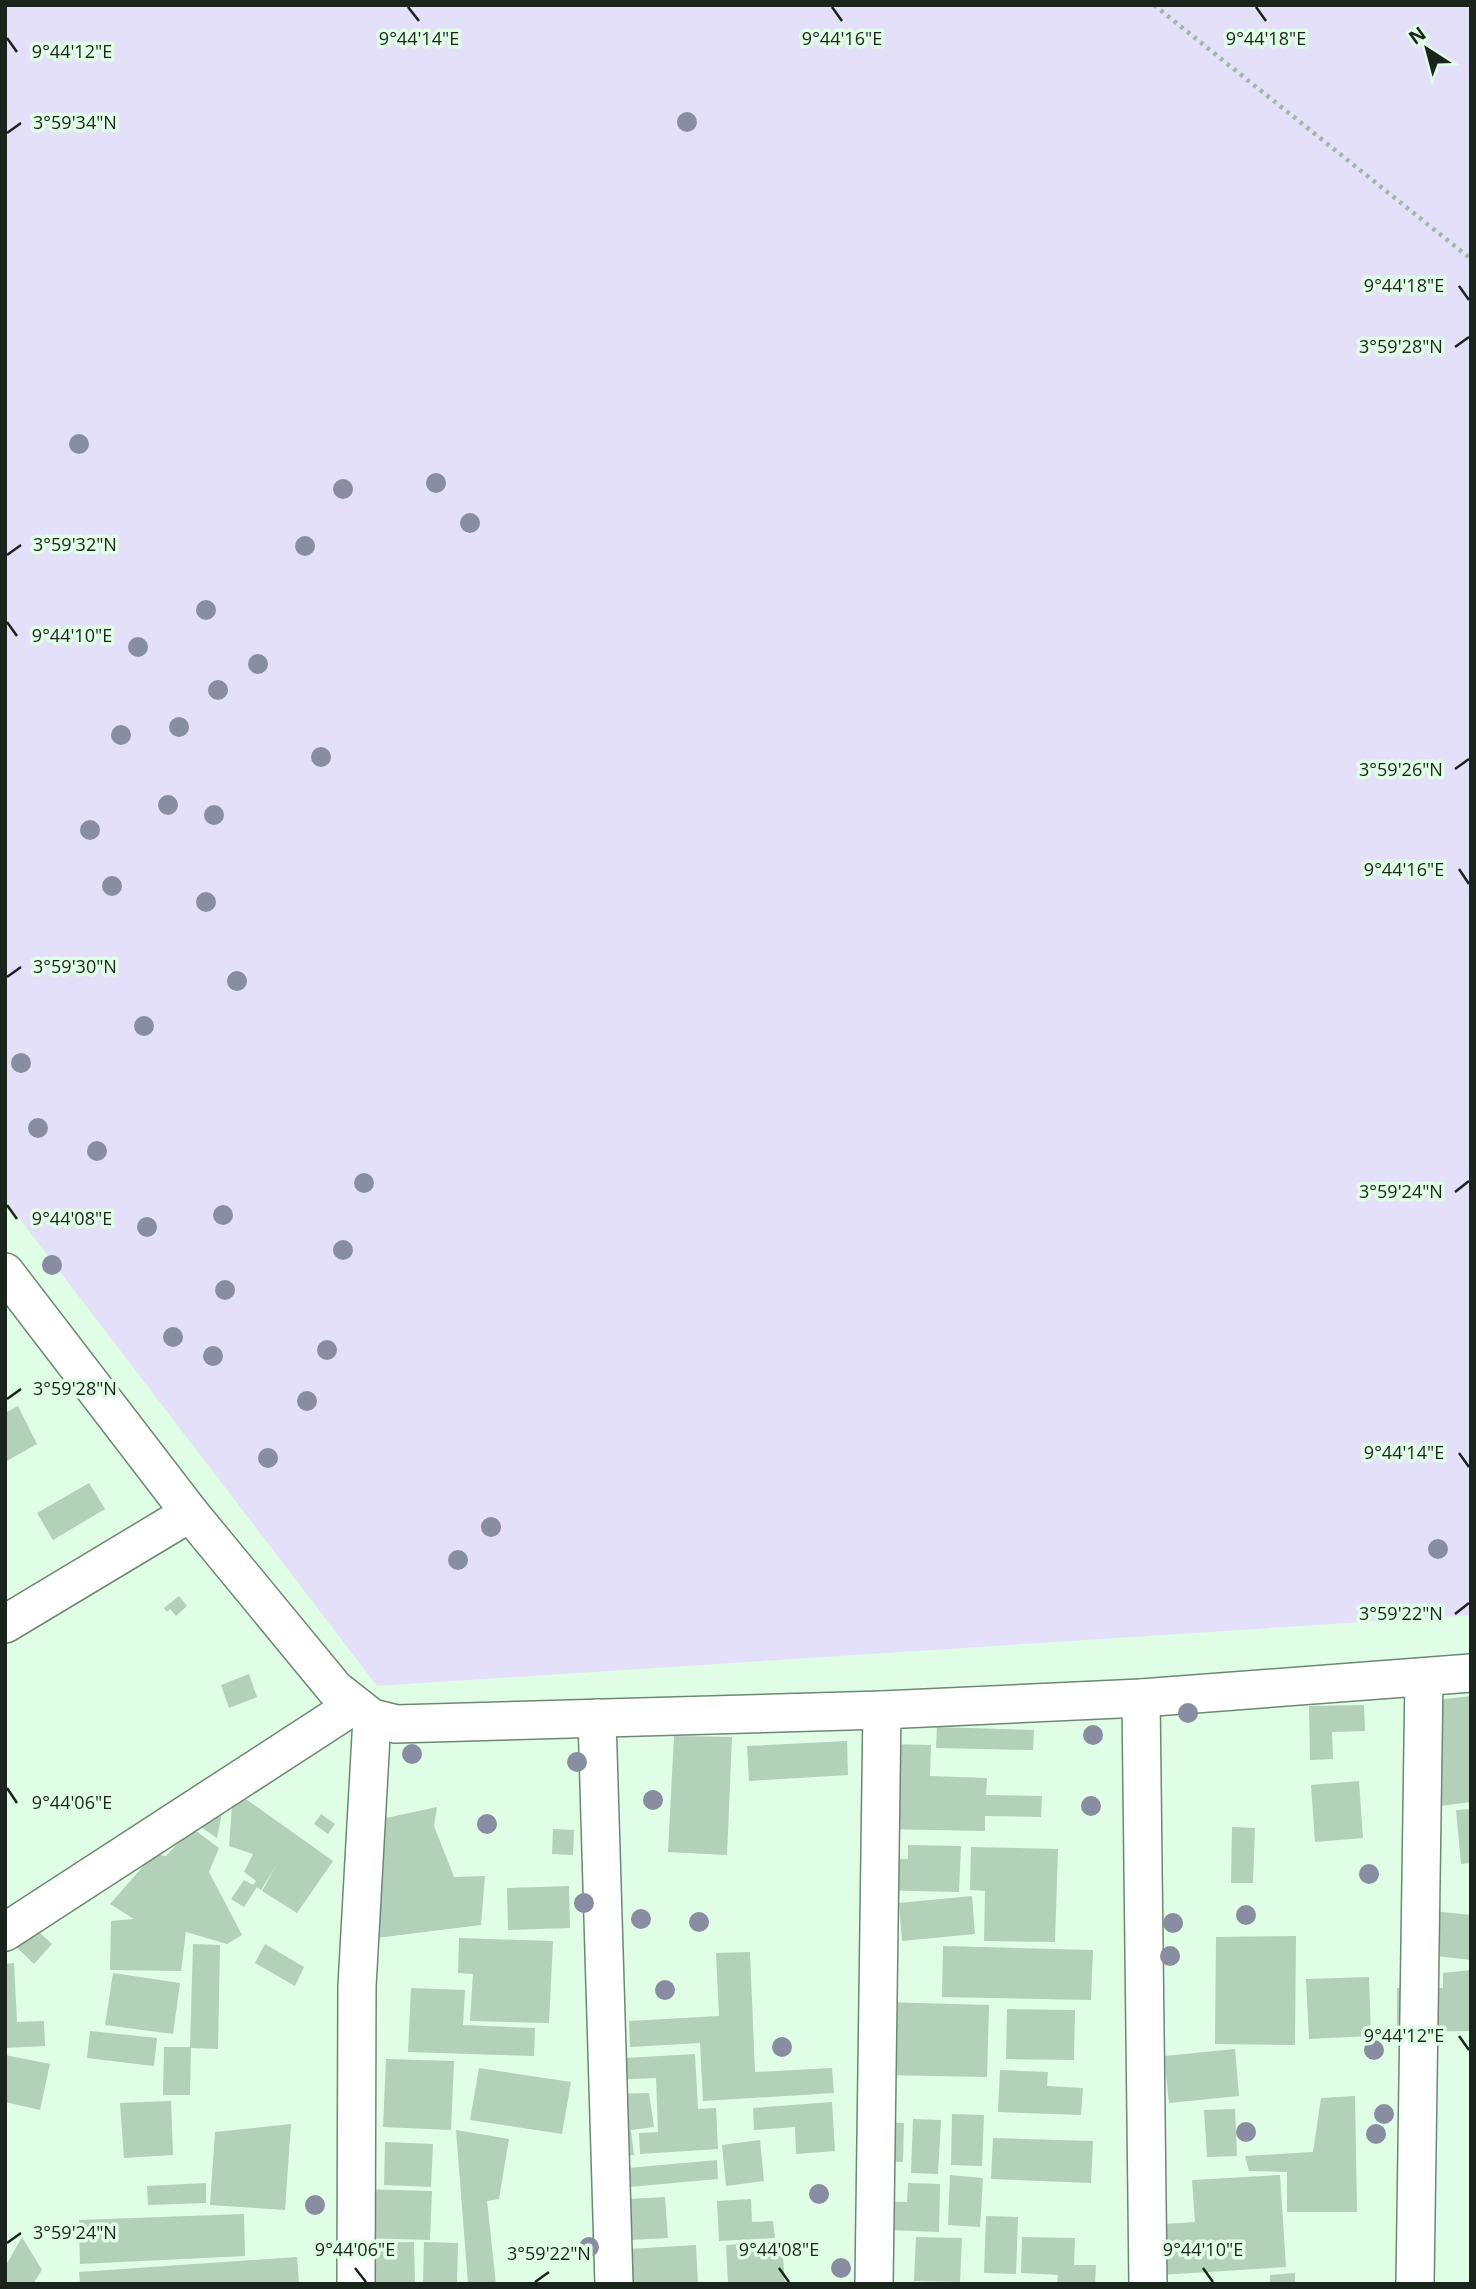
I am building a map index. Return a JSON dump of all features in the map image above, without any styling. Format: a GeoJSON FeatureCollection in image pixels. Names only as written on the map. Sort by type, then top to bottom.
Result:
{"type":"FeatureCollection","features":[{"type":"Feature","properties":{"kind":"street"},"geometry":{"type":"LineString","coordinates":[[5,1272],[16,1307],[335,1689],[363,1712],[396,1724],[882,1710],[1141,1698],[1471,1673]]}},
{"type":"Feature","properties":{"kind":"street"},"geometry":{"type":"LineString","coordinates":[[5,1625],[190,1513]]}},
{"type":"Feature","properties":{"kind":"street"},"geometry":{"type":"LineString","coordinates":[[1415,2284],[1424,1677]]}},
{"type":"Feature","properties":{"kind":"street"},"geometry":{"type":"LineString","coordinates":[[1141,1698],[1148,2284]]}},
{"type":"Feature","properties":{"kind":"street"},"geometry":{"type":"LineString","coordinates":[[874,2284],[882,1710]]}},
{"type":"Feature","properties":{"kind":"street"},"geometry":{"type":"LineString","coordinates":[[5,1933],[363,1712]]}},
{"type":"Feature","properties":{"kind":"street"},"geometry":{"type":"LineString","coordinates":[[356,2284],[357,1986],[363,1712]]}},
{"type":"Feature","properties":{"kind":"street"},"geometry":{"type":"LineString","coordinates":[[597,1718],[614,2284]]}},
{"type":"Feature","properties":{"kind":"path"},"geometry":{"type":"LineString","coordinates":[[1154,5],[1471,260]]}},
{"type":"Feature","properties":{"kind":"shaded area"},"geometry":{"type":"Polygon","coordinates":[[[5,5],[1471,5],[1471,1615],[377,1686],[5,1200],[5,5]]]}},
{"type":"Feature","properties":{"kind":"building"},"geometry":{"type":"Polygon","coordinates":[[[18,1406],[37,1444],[5,1462],[5,1413],[18,1406]]]}},
{"type":"Feature","properties":{"kind":"building"},"geometry":{"type":"Polygon","coordinates":[[[89,1483],[105,1509],[53,1540],[37,1513],[89,1483]]]}},
{"type":"Feature","properties":{"kind":"building"},"geometry":{"type":"Polygon","coordinates":[[[179,1596],[187,1606],[176,1616],[170,1609],[167,1612],[164,1608],[179,1596]]]}},
{"type":"Feature","properties":{"kind":"building"},"geometry":{"type":"Polygon","coordinates":[[[249,1674],[257,1697],[229,1708],[221,1685],[249,1674]]]}},
{"type":"Feature","properties":{"kind":"building"},"geometry":{"type":"Polygon","coordinates":[[[1471,1696],[1471,1802],[1409,1810],[1427,1701],[1471,1696]]]}},
{"type":"Feature","properties":{"kind":"building"},"geometry":{"type":"Polygon","coordinates":[[[1364,1705],[1365,1731],[1332,1732],[1333,1759],[1310,1760],[1309,1706],[1364,1705]]]}},
{"type":"Feature","properties":{"kind":"building"},"geometry":{"type":"Polygon","coordinates":[[[937,1727],[1034,1730],[1033,1750],[936,1748],[937,1727]]]}},
{"type":"Feature","properties":{"kind":"building"},"geometry":{"type":"Polygon","coordinates":[[[674,1736],[732,1737],[727,1855],[668,1852],[674,1736]]]}},
{"type":"Feature","properties":{"kind":"building"},"geometry":{"type":"Polygon","coordinates":[[[847,1741],[848,1775],[749,1781],[747,1746],[847,1741]]]}},
{"type":"Feature","properties":{"kind":"building"},"geometry":{"type":"Polygon","coordinates":[[[885,1744],[931,1745],[930,1776],[987,1778],[986,1795],[1042,1796],[1041,1817],[985,1816],[985,1831],[882,1829],[885,1744]]]}},
{"type":"Feature","properties":{"kind":"building"},"geometry":{"type":"Polygon","coordinates":[[[1359,1781],[1363,1838],[1315,1842],[1311,1785],[1359,1781]]]}},
{"type":"Feature","properties":{"kind":"building"},"geometry":{"type":"Polygon","coordinates":[[[243,1797],[333,1861],[297,1913],[262,1891],[277,1864],[261,1890],[257,1887],[244,1907],[231,1899],[244,1880],[253,1885],[256,1881],[244,1872],[253,1854],[229,1846],[232,1807],[243,1797]]]}},
{"type":"Feature","properties":{"kind":"building"},"geometry":{"type":"Polygon","coordinates":[[[223,1807],[217,1838],[190,1820],[223,1807]]]}},
{"type":"Feature","properties":{"kind":"building"},"geometry":{"type":"Polygon","coordinates":[[[437,1807],[434,1826],[454,1877],[485,1876],[481,1925],[344,1942],[386,1818],[437,1807]]]}},
{"type":"Feature","properties":{"kind":"building"},"geometry":{"type":"Polygon","coordinates":[[[1471,1809],[1471,1863],[1461,1864],[1456,1810],[1471,1809]]]}},
{"type":"Feature","properties":{"kind":"building"},"geometry":{"type":"Polygon","coordinates":[[[321,1814],[335,1824],[328,1834],[314,1824],[321,1814]]]}},
{"type":"Feature","properties":{"kind":"building"},"geometry":{"type":"Polygon","coordinates":[[[1232,1827],[1255,1828],[1253,1883],[1231,1883],[1232,1827]]]}},
{"type":"Feature","properties":{"kind":"building"},"geometry":{"type":"Polygon","coordinates":[[[192,1828],[219,1848],[209,1872],[242,1935],[227,1944],[186,1932],[181,1971],[110,1970],[111,1921],[134,1919],[110,1904],[154,1854],[166,1856],[192,1828]]]}},
{"type":"Feature","properties":{"kind":"building"},"geometry":{"type":"Polygon","coordinates":[[[553,1829],[574,1830],[573,1855],[552,1854],[553,1829]]]}},
{"type":"Feature","properties":{"kind":"building"},"geometry":{"type":"Polygon","coordinates":[[[908,1845],[961,1846],[959,1892],[871,1890],[872,1858],[908,1859],[908,1845]]]}},
{"type":"Feature","properties":{"kind":"building"},"geometry":{"type":"Polygon","coordinates":[[[971,1847],[1058,1849],[1055,1942],[984,1941],[985,1891],[970,1890],[971,1847]]]}},
{"type":"Feature","properties":{"kind":"building"},"geometry":{"type":"Polygon","coordinates":[[[569,1886],[570,1928],[508,1930],[507,1888],[569,1886]]]}},
{"type":"Feature","properties":{"kind":"building"},"geometry":{"type":"Polygon","coordinates":[[[972,1896],[975,1934],[902,1941],[899,1903],[972,1896]]]}},
{"type":"Feature","properties":{"kind":"building"},"geometry":{"type":"Polygon","coordinates":[[[1433,1911],[1471,1915],[1471,1960],[1427,1955],[1433,1911]]]}},
{"type":"Feature","properties":{"kind":"building"},"geometry":{"type":"Polygon","coordinates":[[[25,1919],[52,1944],[34,1964],[7,1938],[25,1919]]]}},
{"type":"Feature","properties":{"kind":"building"},"geometry":{"type":"Polygon","coordinates":[[[1296,1936],[1295,2045],[1215,2044],[1216,1937],[1296,1936]]]}},
{"type":"Feature","properties":{"kind":"building"},"geometry":{"type":"Polygon","coordinates":[[[459,1938],[553,1941],[549,2023],[470,2021],[473,1974],[458,1973],[459,1938]]]}},
{"type":"Feature","properties":{"kind":"building"},"geometry":{"type":"Polygon","coordinates":[[[193,1944],[220,1945],[218,2049],[191,2048],[190,2095],[163,2095],[164,2047],[190,2047],[193,1944]]]}},
{"type":"Feature","properties":{"kind":"building"},"geometry":{"type":"Polygon","coordinates":[[[265,1944],[304,1967],[295,1986],[255,1963],[265,1944]]]}},
{"type":"Feature","properties":{"kind":"building"},"geometry":{"type":"Polygon","coordinates":[[[943,1946],[1093,1950],[1091,2000],[942,1997],[943,1946]]]}},
{"type":"Feature","properties":{"kind":"building"},"geometry":{"type":"Polygon","coordinates":[[[750,1952],[755,2072],[832,2068],[834,2093],[703,2101],[700,2043],[630,2047],[629,2021],[719,2016],[716,1953],[750,1952]]]}},
{"type":"Feature","properties":{"kind":"building"},"geometry":{"type":"Polygon","coordinates":[[[14,1963],[17,2022],[44,2021],[45,2046],[5,2048],[5,1964],[14,1963]]]}},
{"type":"Feature","properties":{"kind":"building"},"geometry":{"type":"Polygon","coordinates":[[[1471,1970],[1471,2031],[1397,2032],[1397,1988],[1443,1988],[1443,1973],[1471,1970]]]}},
{"type":"Feature","properties":{"kind":"building"},"geometry":{"type":"Polygon","coordinates":[[[113,1973],[180,1983],[173,2034],[105,2025],[113,1973]]]}},
{"type":"Feature","properties":{"kind":"building"},"geometry":{"type":"Polygon","coordinates":[[[1369,1977],[1371,2036],[1309,2039],[1306,1979],[1369,1977]]]}},
{"type":"Feature","properties":{"kind":"building"},"geometry":{"type":"Polygon","coordinates":[[[411,1988],[465,1990],[463,2025],[535,2028],[534,2056],[408,2052],[411,1988]]]}},
{"type":"Feature","properties":{"kind":"building"},"geometry":{"type":"Polygon","coordinates":[[[882,2002],[989,2005],[987,2077],[880,2075],[882,2002]]]}},
{"type":"Feature","properties":{"kind":"building"},"geometry":{"type":"Polygon","coordinates":[[[1007,2009],[1075,2010],[1074,2060],[1006,2059],[1007,2009]]]}},
{"type":"Feature","properties":{"kind":"building"},"geometry":{"type":"Polygon","coordinates":[[[90,2031],[157,2038],[154,2066],[87,2058],[90,2031]]]}},
{"type":"Feature","properties":{"kind":"building"},"geometry":{"type":"Polygon","coordinates":[[[1235,2049],[1239,2096],[1169,2103],[1164,2056],[1235,2049]]]}},
{"type":"Feature","properties":{"kind":"building"},"geometry":{"type":"Polygon","coordinates":[[[695,2054],[698,2109],[716,2108],[718,2149],[640,2154],[639,2133],[658,2132],[656,2078],[609,2080],[608,2059],[695,2054]]]}},
{"type":"Feature","properties":{"kind":"building"},"geometry":{"type":"Polygon","coordinates":[[[5,2055],[50,2064],[40,2110],[5,2102],[5,2055]]]}},
{"type":"Feature","properties":{"kind":"building"},"geometry":{"type":"Polygon","coordinates":[[[386,2059],[454,2061],[451,2130],[383,2127],[386,2059]]]}},
{"type":"Feature","properties":{"kind":"building"},"geometry":{"type":"Polygon","coordinates":[[[479,2068],[571,2082],[562,2134],[470,2120],[479,2068]]]}},
{"type":"Feature","properties":{"kind":"building"},"geometry":{"type":"Polygon","coordinates":[[[1000,2070],[1048,2072],[1047,2086],[1083,2088],[1081,2115],[998,2112],[1000,2070]]]}},
{"type":"Feature","properties":{"kind":"building"},"geometry":{"type":"Polygon","coordinates":[[[649,2093],[654,2127],[631,2130],[634,2155],[609,2155],[608,2094],[649,2093]]]}},
{"type":"Feature","properties":{"kind":"building"},"geometry":{"type":"Polygon","coordinates":[[[1355,2096],[1357,2212],[1287,2212],[1287,2172],[1249,2171],[1245,2156],[1313,2152],[1321,2098],[1355,2096]]]}},
{"type":"Feature","properties":{"kind":"building"},"geometry":{"type":"Polygon","coordinates":[[[171,2101],[173,2155],[124,2158],[120,2103],[171,2101]]]}},
{"type":"Feature","properties":{"kind":"building"},"geometry":{"type":"Polygon","coordinates":[[[832,2102],[835,2151],[796,2154],[795,2127],[754,2130],[753,2108],[832,2102]]]}},
{"type":"Feature","properties":{"kind":"building"},"geometry":{"type":"Polygon","coordinates":[[[1235,2109],[1237,2156],[1207,2157],[1204,2110],[1235,2109]]]}},
{"type":"Feature","properties":{"kind":"building"},"geometry":{"type":"Polygon","coordinates":[[[952,2114],[984,2115],[982,2166],[951,2165],[952,2114]]]}},
{"type":"Feature","properties":{"kind":"building"},"geometry":{"type":"Polygon","coordinates":[[[913,2119],[941,2120],[938,2174],[911,2173],[913,2119]]]}},
{"type":"Feature","properties":{"kind":"building"},"geometry":{"type":"Polygon","coordinates":[[[876,2122],[904,2123],[903,2162],[874,2161],[876,2122]]]}},
{"type":"Feature","properties":{"kind":"building"},"geometry":{"type":"Polygon","coordinates":[[[291,2124],[285,2210],[210,2205],[215,2132],[291,2124]]]}},
{"type":"Feature","properties":{"kind":"building"},"geometry":{"type":"Polygon","coordinates":[[[456,2130],[509,2139],[499,2199],[487,2201],[496,2284],[468,2284],[456,2130]]]}},
{"type":"Feature","properties":{"kind":"building"},"geometry":{"type":"Polygon","coordinates":[[[993,2138],[1093,2141],[1091,2183],[991,2179],[993,2138]]]}},
{"type":"Feature","properties":{"kind":"building"},"geometry":{"type":"Polygon","coordinates":[[[760,2140],[764,2181],[726,2186],[722,2145],[760,2140]]]}},
{"type":"Feature","properties":{"kind":"building"},"geometry":{"type":"Polygon","coordinates":[[[385,2142],[433,2144],[431,2187],[384,2185],[385,2142]]]}},
{"type":"Feature","properties":{"kind":"building"},"geometry":{"type":"Polygon","coordinates":[[[717,2160],[718,2179],[607,2189],[605,2170],[717,2160]]]}},
{"type":"Feature","properties":{"kind":"building"},"geometry":{"type":"Polygon","coordinates":[[[950,2175],[983,2178],[980,2227],[948,2225],[950,2175]]]}},
{"type":"Feature","properties":{"kind":"building"},"geometry":{"type":"Polygon","coordinates":[[[1280,2175],[1286,2267],[1145,2276],[1163,2224],[1195,2222],[1192,2180],[1280,2175]]]}},
{"type":"Feature","properties":{"kind":"building"},"geometry":{"type":"Polygon","coordinates":[[[206,2183],[206,2203],[148,2205],[147,2186],[206,2183]]]}},
{"type":"Feature","properties":{"kind":"building"},"geometry":{"type":"Polygon","coordinates":[[[908,2183],[940,2184],[939,2232],[863,2229],[864,2201],[907,2202],[908,2183]]]}},
{"type":"Feature","properties":{"kind":"building"},"geometry":{"type":"Polygon","coordinates":[[[363,2189],[432,2191],[430,2240],[361,2238],[363,2189]]]}},
{"type":"Feature","properties":{"kind":"building"},"geometry":{"type":"Polygon","coordinates":[[[665,2197],[668,2238],[611,2241],[609,2200],[665,2197]]]}},
{"type":"Feature","properties":{"kind":"building"},"geometry":{"type":"Polygon","coordinates":[[[751,2199],[752,2222],[773,2221],[775,2238],[719,2241],[717,2201],[751,2199]]]}},
{"type":"Feature","properties":{"kind":"building"},"geometry":{"type":"Polygon","coordinates":[[[244,2214],[245,2256],[80,2264],[79,2220],[244,2214]]]}},
{"type":"Feature","properties":{"kind":"building"},"geometry":{"type":"Polygon","coordinates":[[[986,2216],[1018,2217],[1016,2274],[984,2273],[986,2216]]]}},
{"type":"Feature","properties":{"kind":"building"},"geometry":{"type":"Polygon","coordinates":[[[22,2237],[42,2270],[33,2284],[5,2284],[5,2267],[22,2237]]]}},
{"type":"Feature","properties":{"kind":"building"},"geometry":{"type":"Polygon","coordinates":[[[916,2237],[962,2238],[960,2282],[914,2281],[916,2237]]]}},
{"type":"Feature","properties":{"kind":"building"},"geometry":{"type":"Polygon","coordinates":[[[1022,2237],[1075,2238],[1074,2265],[1096,2265],[1095,2284],[1057,2284],[1058,2275],[1021,2273],[1022,2237]]]}},
{"type":"Feature","properties":{"kind":"building"},"geometry":{"type":"Polygon","coordinates":[[[782,2241],[785,2284],[728,2284],[726,2245],[782,2241]]]}},
{"type":"Feature","properties":{"kind":"building"},"geometry":{"type":"Polygon","coordinates":[[[414,2242],[415,2284],[350,2284],[349,2243],[414,2242]]]}},
{"type":"Feature","properties":{"kind":"building"},"geometry":{"type":"Polygon","coordinates":[[[424,2242],[458,2243],[457,2284],[423,2284],[424,2242]]]}},
{"type":"Feature","properties":{"kind":"building"},"geometry":{"type":"Polygon","coordinates":[[[696,2245],[698,2284],[613,2284],[611,2250],[696,2245]]]}},
{"type":"Feature","properties":{"kind":"building"},"geometry":{"type":"Polygon","coordinates":[[[297,2257],[299,2284],[80,2284],[79,2272],[297,2257]]]}},
{"type":"Feature","properties":{"kind":"building"},"geometry":{"type":"Polygon","coordinates":[[[1295,2273],[1295,2284],[1270,2284],[1270,2275],[1295,2273]]]}}]}
